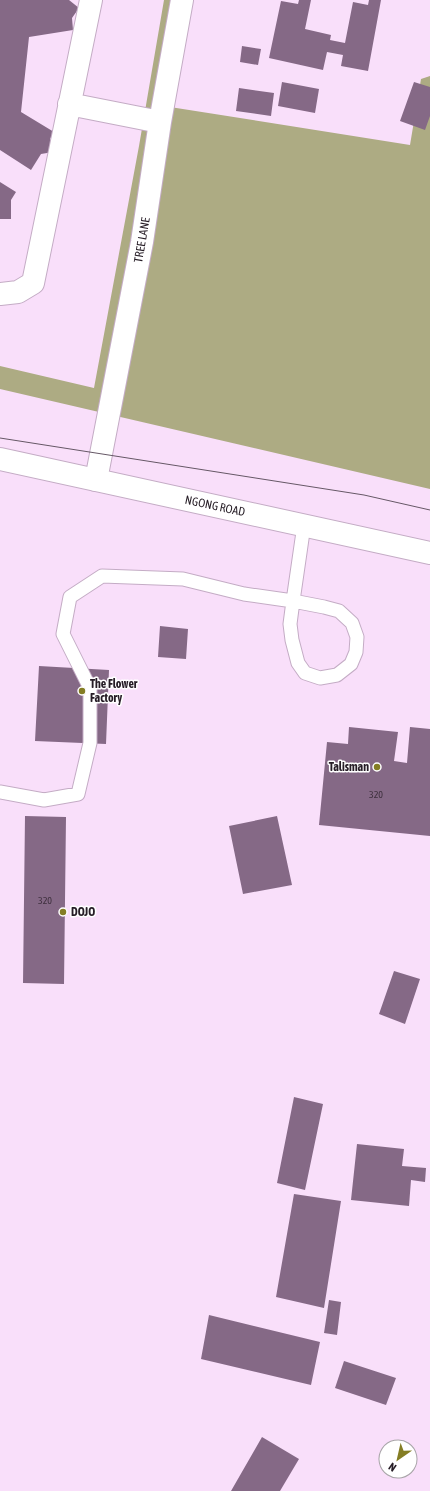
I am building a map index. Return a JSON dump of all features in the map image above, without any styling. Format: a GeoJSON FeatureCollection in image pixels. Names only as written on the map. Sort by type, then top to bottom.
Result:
{"type":"FeatureCollection","features":[{"type":"Feature","properties":{"kind":"street"},"geometry":{"type":"LineString","coordinates":[[0,294],[18,292],[34,283],[91,0]]}},
{"type":"Feature","properties":{"kind":"street","name":"TREE LANE"},"geometry":{"type":"LineString","coordinates":[[96,480],[142,242],[160,122],[182,0]]}},
{"type":"Feature","properties":{"kind":"street"},"geometry":{"type":"LineString","coordinates":[[69,104],[160,122]]}},
{"type":"Feature","properties":{"kind":"street","name":"NGONG ROAD"},"geometry":{"type":"LineString","coordinates":[[0,461],[96,480],[430,553]]}},
{"type":"Feature","properties":{"kind":"lane"},"geometry":{"type":"LineString","coordinates":[[0,792],[44,800],[78,794],[90,743],[90,688],[63,634],[70,597],[102,576],[183,579],[244,594],[293,601],[339,611],[352,623],[357,637],[356,652],[351,664],[345,670],[337,675],[320,678],[305,672],[298,663],[292,640],[290,624],[293,601],[304,525]]}},
{"type":"Feature","properties":{"kind":"shaded area"},"geometry":{"type":"Polygon","coordinates":[[[164,0],[182,0],[170,107],[410,145],[421,79],[430,76],[430,489],[0,389],[0,366],[94,388],[139,146],[164,0]]]}},
{"type":"Feature","properties":{"kind":"building"},"geometry":{"type":"Polygon","coordinates":[[[0,0],[69,0],[79,8],[72,18],[73,30],[29,37],[21,112],[54,132],[50,139],[53,152],[41,154],[31,170],[0,150],[0,0]]]}},
{"type":"Feature","properties":{"kind":"building"},"geometry":{"type":"Polygon","coordinates":[[[299,0],[311,0],[305,29],[331,35],[330,40],[345,43],[353,2],[368,5],[369,0],[381,0],[368,71],[341,66],[343,55],[327,52],[323,70],[269,58],[281,1],[298,4],[299,0]]]}},
{"type":"Feature","properties":{"kind":"building"},"geometry":{"type":"Polygon","coordinates":[[[242,46],[261,49],[258,65],[240,62],[242,46]]]}},
{"type":"Feature","properties":{"kind":"building"},"geometry":{"type":"Polygon","coordinates":[[[282,82],[319,89],[315,113],[278,106],[282,82]]]}},
{"type":"Feature","properties":{"kind":"building"},"geometry":{"type":"Polygon","coordinates":[[[414,82],[430,87],[430,116],[425,130],[400,121],[414,82]]]}},
{"type":"Feature","properties":{"kind":"building"},"geometry":{"type":"Polygon","coordinates":[[[239,88],[274,93],[271,116],[236,111],[239,88]]]}},
{"type":"Feature","properties":{"kind":"building"},"geometry":{"type":"Polygon","coordinates":[[[0,182],[16,192],[11,200],[11,219],[0,219],[0,182]]]}},
{"type":"Feature","properties":{"kind":"building"},"geometry":{"type":"Polygon","coordinates":[[[160,626],[188,629],[186,659],[158,657],[160,626]]]}},
{"type":"Feature","properties":{"kind":"building"},"geometry":{"type":"Polygon","coordinates":[[[39,666],[109,670],[106,744],[35,741],[39,666]]]}},
{"type":"Feature","properties":{"kind":"building"},"geometry":{"type":"Polygon","coordinates":[[[349,727],[398,732],[394,761],[407,763],[410,727],[430,729],[430,836],[319,825],[327,742],[348,744],[349,727]]]}},
{"type":"Feature","properties":{"kind":"building"},"geometry":{"type":"Polygon","coordinates":[[[25,816],[66,817],[64,984],[23,983],[25,816]]]}},
{"type":"Feature","properties":{"kind":"building"},"geometry":{"type":"Polygon","coordinates":[[[277,816],[292,885],[243,894],[229,826],[277,816]]]}},
{"type":"Feature","properties":{"kind":"building"},"geometry":{"type":"Polygon","coordinates":[[[394,971],[420,979],[405,1024],[379,1014],[394,971]]]}},
{"type":"Feature","properties":{"kind":"building"},"geometry":{"type":"Polygon","coordinates":[[[294,1097],[323,1104],[305,1190],[277,1183],[294,1097]]]}},
{"type":"Feature","properties":{"kind":"building"},"geometry":{"type":"Polygon","coordinates":[[[357,1144],[404,1149],[402,1166],[426,1168],[425,1182],[411,1180],[409,1206],[351,1200],[357,1144]]]}},
{"type":"Feature","properties":{"kind":"building"},"geometry":{"type":"Polygon","coordinates":[[[294,1194],[341,1201],[324,1308],[276,1297],[294,1194]]]}},
{"type":"Feature","properties":{"kind":"building"},"geometry":{"type":"Polygon","coordinates":[[[329,1300],[341,1302],[337,1335],[324,1333],[329,1300]]]}},
{"type":"Feature","properties":{"kind":"building"},"geometry":{"type":"Polygon","coordinates":[[[209,1315],[320,1342],[311,1385],[201,1359],[209,1315]]]}},
{"type":"Feature","properties":{"kind":"building"},"geometry":{"type":"Polygon","coordinates":[[[344,1361],[396,1378],[386,1405],[335,1388],[344,1361]]]}},
{"type":"Feature","properties":{"kind":"building"},"geometry":{"type":"Polygon","coordinates":[[[262,1437],[299,1459],[280,1491],[231,1491],[262,1437]]]}},
{"type":"Feature","properties":{"kind":"tram line"},"geometry":{"type":"LineString","coordinates":[[0,438],[364,495],[430,510]]}},
{"type":"Feature","properties":{"kind":"place","name":"The Flower Factory"},"geometry":{"type":"Point","coordinates":[82,691]}},
{"type":"Feature","properties":{"kind":"place","name":"Talisman"},"geometry":{"type":"Point","coordinates":[377,767]}},
{"type":"Feature","properties":{"kind":"place","name":"DOJO"},"geometry":{"type":"Point","coordinates":[63,912]}}]}
